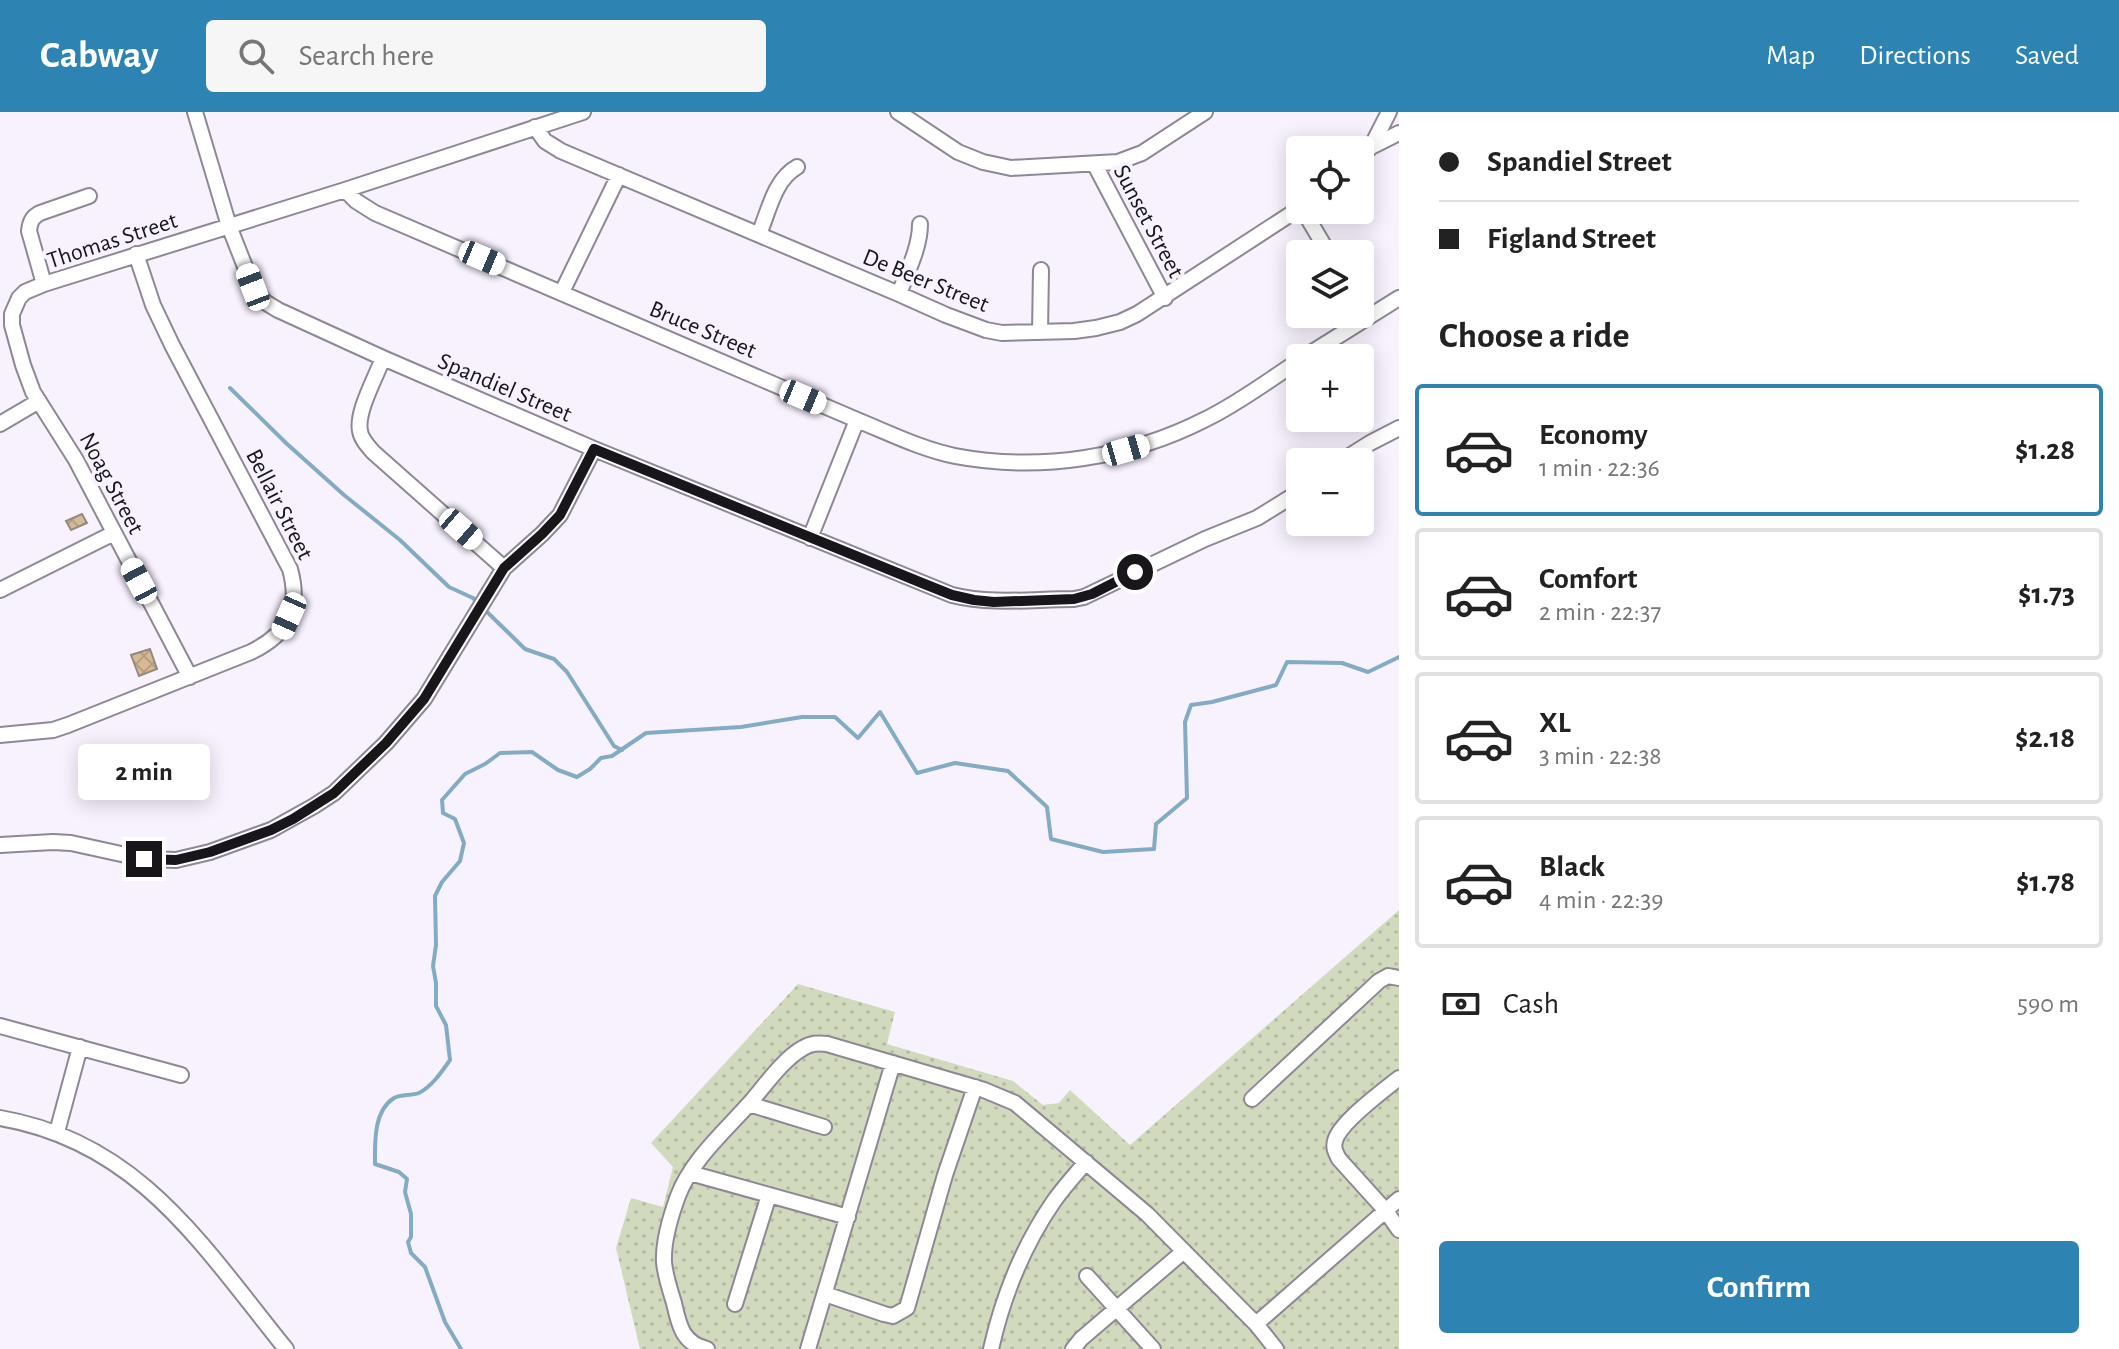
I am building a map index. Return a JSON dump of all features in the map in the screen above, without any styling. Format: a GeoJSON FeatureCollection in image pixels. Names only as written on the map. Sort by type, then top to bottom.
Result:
{"type":"FeatureCollection","features":[{"type":"Feature","properties":{"kind":"street","name":"Spandiel Street"},"geometry":{"type":"LineString","coordinates":[[195,112],[229,226],[253,287],[265,302],[383,358],[594,449],[932,587],[974,600],[994,602],[1074,599],[1092,594],[1205,539],[1257,518],[1286,500]]}},
{"type":"Feature","properties":{"kind":"street"},"geometry":{"type":"LineString","coordinates":[[229,226],[583,112]]}},
{"type":"Feature","properties":{"kind":"street"},"geometry":{"type":"LineString","coordinates":[[898,112],[958,152],[1011,168],[1118,162],[1142,153],[1205,112]]}},
{"type":"Feature","properties":{"kind":"street"},"geometry":{"type":"LineString","coordinates":[[1374,138],[1389,112]]}},
{"type":"Feature","properties":{"kind":"street","name":"De Beer Street"},"geometry":{"type":"LineString","coordinates":[[535,127],[545,141],[555,148],[946,315],[1002,333],[1074,331],[1120,322],[1165,298],[1286,219]]}},
{"type":"Feature","properties":{"kind":"street"},"geometry":{"type":"LineString","coordinates":[[1374,147],[1399,133]]}},
{"type":"Feature","properties":{"kind":"street","name":"Sunset Street"},"geometry":{"type":"LineString","coordinates":[[1095,165],[1165,298]]}},
{"type":"Feature","properties":{"kind":"street"},"geometry":{"type":"LineString","coordinates":[[759,234],[780,181],[797,167]]}},
{"type":"Feature","properties":{"kind":"street"},"geometry":{"type":"LineString","coordinates":[[562,292],[619,175]]}},
{"type":"Feature","properties":{"kind":"street","name":"Bruce Street"},"geometry":{"type":"LineString","coordinates":[[345,190],[375,213],[857,420],[955,456],[997,461],[1074,460],[1126,450],[1166,438],[1209,418],[1286,369]]}},
{"type":"Feature","properties":{"kind":"street"},"geometry":{"type":"LineString","coordinates":[[44,284],[29,231],[30,223],[40,213],[89,196]]}},
{"type":"Feature","properties":{"kind":"street"},"geometry":{"type":"LineString","coordinates":[[899,294],[917,246],[920,224]]}},
{"type":"Feature","properties":{"kind":"street","name":"Thomas Street"},"geometry":{"type":"LineString","coordinates":[[9,303],[44,284],[229,226]]}},
{"type":"Feature","properties":{"kind":"street","name":"Bellair Street"},"geometry":{"type":"LineString","coordinates":[[0,735],[53,730],[271,643],[282,631],[293,603],[294,585],[282,551],[153,305],[136,254]]}},
{"type":"Feature","properties":{"kind":"street"},"geometry":{"type":"LineString","coordinates":[[1040,332],[1041,270]]}},
{"type":"Feature","properties":{"kind":"street","name":"Bruce Street"},"geometry":{"type":"LineString","coordinates":[[1374,308],[1399,298]]}},
{"type":"Feature","properties":{"kind":"street","name":"Noag Street"},"geometry":{"type":"LineString","coordinates":[[9,303],[28,380],[76,460],[190,677]]}},
{"type":"Feature","properties":{"kind":"street","name":"Bruce Street"},"geometry":{"type":"LineString","coordinates":[[1321,344],[1342,328]]}},
{"type":"Feature","properties":{"kind":"street"},"geometry":{"type":"LineString","coordinates":[[383,358],[360,415],[362,438],[373,452],[504,568]]}},
{"type":"Feature","properties":{"kind":"street"},"geometry":{"type":"LineString","coordinates":[[0,424],[39,401]]}},
{"type":"Feature","properties":{"kind":"street"},"geometry":{"type":"LineString","coordinates":[[810,538],[857,420]]}},
{"type":"Feature","properties":{"kind":"street"},"geometry":{"type":"LineString","coordinates":[[1362,448],[1399,428]]}},
{"type":"Feature","properties":{"kind":"street"},"geometry":{"type":"LineString","coordinates":[[0,845],[71,843],[144,859],[176,860],[235,844],[293,819],[334,793],[386,743],[424,699],[504,568],[560,515],[594,449]]}},
{"type":"Feature","properties":{"kind":"street"},"geometry":{"type":"LineString","coordinates":[[0,590],[114,533]]}},
{"type":"Feature","properties":{"kind":"street"},"geometry":{"type":"LineString","coordinates":[[1252,1099],[1379,981],[1388,976],[1399,978]]}},
{"type":"Feature","properties":{"kind":"street"},"geometry":{"type":"LineString","coordinates":[[0,1026],[181,1075]]}},
{"type":"Feature","properties":{"kind":"street"},"geometry":{"type":"LineString","coordinates":[[707,1349],[692,1343],[681,1330],[664,1262],[677,1197],[690,1173],[771,1078],[806,1046],[815,1043],[975,1087],[1015,1103],[1147,1214],[1256,1324],[1276,1349]]}},
{"type":"Feature","properties":{"kind":"street"},"geometry":{"type":"LineString","coordinates":[[57,1132],[80,1047]]}},
{"type":"Feature","properties":{"kind":"street"},"geometry":{"type":"LineString","coordinates":[[808,1349],[893,1063]]}},
{"type":"Feature","properties":{"kind":"street"},"geometry":{"type":"LineString","coordinates":[[1399,1078],[1339,1132],[1334,1150],[1399,1230]]}},
{"type":"Feature","properties":{"kind":"street"},"geometry":{"type":"LineString","coordinates":[[825,1294],[893,1316],[907,1308],[945,1175],[975,1087]]}},
{"type":"Feature","properties":{"kind":"street"},"geometry":{"type":"LineString","coordinates":[[749,1104],[824,1127]]}},
{"type":"Feature","properties":{"kind":"street"},"geometry":{"type":"LineString","coordinates":[[0,1118],[57,1132],[123,1168],[161,1200],[194,1235],[286,1349]]}},
{"type":"Feature","properties":{"kind":"street"},"geometry":{"type":"LineString","coordinates":[[991,1349],[1013,1276],[1033,1234],[1086,1162]]}},
{"type":"Feature","properties":{"kind":"street"},"geometry":{"type":"LineString","coordinates":[[690,1173],[848,1217]]}},
{"type":"Feature","properties":{"kind":"street"},"geometry":{"type":"LineString","coordinates":[[735,1304],[769,1195]]}},
{"type":"Feature","properties":{"kind":"street"},"geometry":{"type":"LineString","coordinates":[[1256,1324],[1399,1199]]}},
{"type":"Feature","properties":{"kind":"street"},"geometry":{"type":"LineString","coordinates":[[1073,1349],[1184,1251]]}},
{"type":"Feature","properties":{"kind":"street"},"geometry":{"type":"LineString","coordinates":[[1087,1276],[1153,1349]]}},
{"type":"Feature","properties":{"kind":"green space"},"geometry":{"type":"Polygon","coordinates":[[[1399,910],[1399,1349],[640,1349],[616,1248],[631,1198],[663,1207],[673,1167],[651,1143],[798,984],[895,1012],[887,1044],[1013,1081],[1043,1105],[1059,1103],[1070,1090],[1130,1145],[1399,910]]]}},
{"type":"Feature","properties":{"kind":"building"},"geometry":{"type":"Polygon","coordinates":[[[82,514],[87,523],[71,530],[66,521],[82,514]]]}},
{"type":"Feature","properties":{"kind":"building"},"geometry":{"type":"Polygon","coordinates":[[[150,649],[157,669],[139,676],[131,655],[150,649]]]}},
{"type":"Feature","properties":{"kind":"waterway"},"geometry":{"type":"LineString","coordinates":[[230,388],[286,443],[400,540],[449,587],[478,603]]}},
{"type":"Feature","properties":{"kind":"waterway"},"geometry":{"type":"LineString","coordinates":[[484,609],[525,649],[554,659],[567,672],[614,746],[622,750]]}},
{"type":"Feature","properties":{"kind":"waterway"},"geometry":{"type":"LineString","coordinates":[[461,1349],[445,1322],[425,1267],[411,1253],[408,1242],[411,1237],[411,1214],[405,1192],[407,1179],[399,1172],[375,1164],[375,1147],[379,1119],[387,1104],[394,1098],[424,1090],[450,1060],[446,1025],[436,1006],[433,966],[435,896],[442,882],[460,861],[464,843],[455,819],[443,813],[442,800],[465,774],[500,753],[532,752],[558,770],[577,777],[601,758],[612,756],[646,733],[741,727],[802,717],[835,717],[858,738],[880,712],[917,773],[955,763],[1008,771],[1047,807],[1051,839],[1103,852],[1154,849],[1156,824],[1187,798],[1185,722],[1191,705],[1276,685],[1287,662],[1342,663],[1368,672],[1399,657]]}},
{"type":"Feature","properties":{"kind":"route"},"geometry":{"type":"LineString","coordinates":[[144,859],[176,860],[210,852],[271,830],[334,793],[386,743],[424,699],[504,568],[560,515],[594,449],[952,595],[994,602],[1074,599],[1092,594],[1135,572]]}}]}
